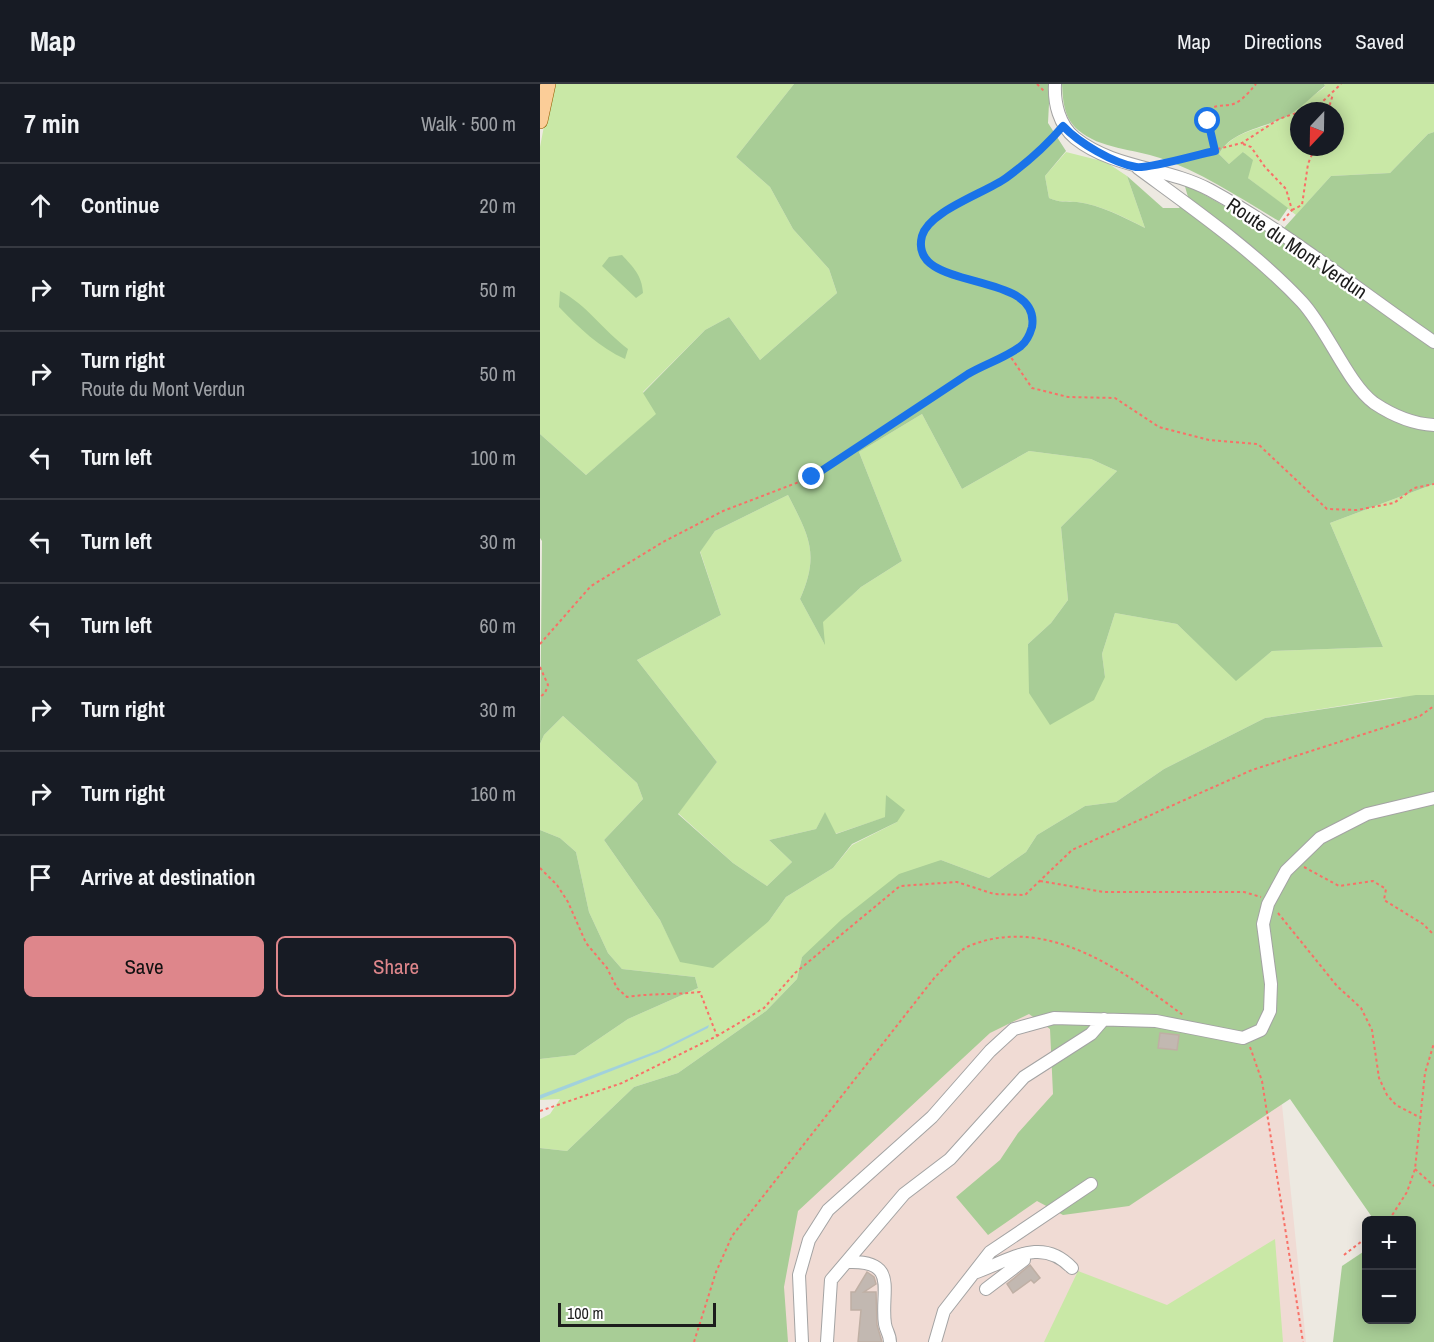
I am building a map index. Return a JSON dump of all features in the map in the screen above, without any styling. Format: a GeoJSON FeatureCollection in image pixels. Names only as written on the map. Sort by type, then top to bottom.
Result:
{"type":"FeatureCollection","features":[{"type":"Feature","properties":{"kind":"main road"},"geometry":{"type":"LineString","coordinates":[[540,121],[548,84]]}},
{"type":"Feature","properties":{"kind":"street"},"geometry":{"type":"LineString","coordinates":[[1055,84],[1057,109],[1063,126]]}},
{"type":"Feature","properties":{"kind":"street","name":"Route du Mont Verdun"},"geometry":{"type":"LineString","coordinates":[[1063,126],[1074,138],[1096,151],[1137,168],[1163,171],[1208,189],[1276,229],[1434,342]]}},
{"type":"Feature","properties":{"kind":"street"},"geometry":{"type":"LineString","coordinates":[[1137,168],[1245,249],[1302,303],[1330,340],[1352,378],[1373,402],[1400,418],[1434,425]]}},
{"type":"Feature","properties":{"kind":"street"},"geometry":{"type":"LineString","coordinates":[[802,1342],[799,1275],[809,1240],[828,1210],[932,1117],[990,1051],[1014,1029],[1054,1018],[1156,1021],[1243,1038],[1261,1030],[1270,1011],[1270,984],[1263,924],[1268,904],[1287,871],[1320,838],[1367,814],[1434,798]]}},
{"type":"Feature","properties":{"kind":"street"},"geometry":{"type":"LineString","coordinates":[[827,1342],[831,1280],[904,1194],[950,1159],[1024,1077],[1091,1034],[1104,1019]]}},
{"type":"Feature","properties":{"kind":"street"},"geometry":{"type":"LineString","coordinates":[[935,1342],[944,1311],[990,1252],[1091,1184]]}},
{"type":"Feature","properties":{"kind":"street"},"geometry":{"type":"LineString","coordinates":[[973,1273],[1023,1254],[1043,1250],[1060,1256],[1072,1268]]}},
{"type":"Feature","properties":{"kind":"street"},"geometry":{"type":"LineString","coordinates":[[986,1289],[1024,1260],[1023,1254]]}},
{"type":"Feature","properties":{"kind":"street"},"geometry":{"type":"LineString","coordinates":[[848,1262],[863,1261],[880,1270],[886,1281],[885,1325],[890,1335],[890,1342]]}},
{"type":"Feature","properties":{"kind":"street"},"geometry":{"type":"LineString","coordinates":[[828,1322],[837,1342]]}},
{"type":"Feature","properties":{"kind":"path"},"geometry":{"type":"LineString","coordinates":[[1215,151],[1208,121],[1210,109],[1217,105],[1231,105],[1245,97],[1256,84]]}},
{"type":"Feature","properties":{"kind":"path"},"geometry":{"type":"LineString","coordinates":[[1322,102],[1341,84]]}},
{"type":"Feature","properties":{"kind":"path"},"geometry":{"type":"LineString","coordinates":[[1331,102],[1334,91]]}},
{"type":"Feature","properties":{"kind":"path"},"geometry":{"type":"LineString","coordinates":[[1160,163],[1242,143],[1279,119],[1290,115]]}},
{"type":"Feature","properties":{"kind":"path"},"geometry":{"type":"LineString","coordinates":[[540,644],[542,638],[565,618],[591,586],[663,542],[723,511],[812,477],[972,372],[1021,346],[1029,336],[1032,325],[1030,311],[1018,296],[1007,290],[955,276],[930,264],[924,256],[922,237],[930,221],[1004,179],[1042,150],[1063,126]]}},
{"type":"Feature","properties":{"kind":"path"},"geometry":{"type":"LineString","coordinates":[[1242,143],[1251,147],[1265,167],[1286,189],[1293,210]]}},
{"type":"Feature","properties":{"kind":"path"},"geometry":{"type":"LineString","coordinates":[[1276,229],[1293,210],[1302,205],[1311,156]]}},
{"type":"Feature","properties":{"kind":"path"},"geometry":{"type":"LineString","coordinates":[[1008,353],[1032,388],[1068,397],[1115,398],[1159,427],[1209,440],[1258,444],[1327,509],[1357,510],[1394,503],[1414,488],[1434,484]]}},
{"type":"Feature","properties":{"kind":"path"},"geometry":{"type":"LineString","coordinates":[[540,667],[548,685],[545,693],[540,697]]}},
{"type":"Feature","properties":{"kind":"path"},"geometry":{"type":"LineString","coordinates":[[540,1111],[622,1083],[717,1036],[764,1008],[795,972],[900,886],[957,882],[994,894],[1025,895],[1072,850],[1252,770],[1420,716],[1434,706]]}},
{"type":"Feature","properties":{"kind":"path"},"geometry":{"type":"LineString","coordinates":[[1296,862],[1339,886],[1373,881],[1386,889],[1384,900],[1424,924],[1434,935]]}},
{"type":"Feature","properties":{"kind":"path"},"geometry":{"type":"LineString","coordinates":[[540,868],[557,885],[568,902],[586,943],[607,968],[616,988],[627,997],[660,992],[672,995],[700,992],[717,1036]]}},
{"type":"Feature","properties":{"kind":"path"},"geometry":{"type":"LineString","coordinates":[[694,1342],[716,1272],[732,1236],[935,977],[968,947],[1004,938],[1057,940],[1092,955],[1189,1018]]}},
{"type":"Feature","properties":{"kind":"path"},"geometry":{"type":"LineString","coordinates":[[1243,1038],[1251,1048],[1262,1081],[1303,1342]]}},
{"type":"Feature","properties":{"kind":"path"},"geometry":{"type":"LineString","coordinates":[[1392,1216],[1407,1192],[1415,1169],[1425,1073],[1434,1043]]}},
{"type":"Feature","properties":{"kind":"path"},"geometry":{"type":"LineString","coordinates":[[1415,1169],[1434,1186]]}},
{"type":"Feature","properties":{"kind":"path"},"geometry":{"type":"LineString","coordinates":[[1344,1255],[1362,1241]]}},
{"type":"Feature","properties":{"kind":"shaded area"},"geometry":{"type":"Polygon","coordinates":[[[980,927],[1280,1085],[1306,1342],[681,1342],[980,927]]]}},
{"type":"Feature","properties":{"kind":"green space"},"geometry":{"type":"Polygon","coordinates":[[[552,84],[794,84],[736,157],[770,187],[793,229],[829,269],[837,293],[760,360],[729,317],[705,330],[643,392],[657,414],[586,475],[540,434],[540,147],[552,84]]]}},
{"type":"Feature","properties":{"kind":"green space"},"geometry":{"type":"Polygon","coordinates":[[[794,84],[1050,84],[1048,123],[1066,151],[1045,176],[1049,198],[1095,206],[1145,228],[1127,176],[1163,208],[1179,208],[1188,197],[1184,183],[1277,236],[1434,345],[1434,484],[1330,523],[1383,647],[1272,651],[1236,681],[1177,624],[1115,613],[1102,654],[1105,677],[1094,700],[1050,725],[1029,693],[1028,644],[1051,623],[1068,600],[1061,527],[1117,471],[1091,459],[1029,451],[962,489],[922,414],[859,452],[902,561],[861,587],[823,622],[825,645],[800,599],[810,570],[811,557],[802,522],[788,495],[715,531],[700,552],[721,615],[637,660],[717,762],[678,814],[733,863],[767,886],[792,862],[769,840],[816,829],[825,812],[836,834],[885,817],[886,795],[905,810],[897,822],[852,844],[833,868],[786,897],[769,921],[713,968],[680,962],[660,920],[604,840],[643,799],[637,783],[563,716],[544,735],[540,744],[542,541],[540,538],[540,434],[586,475],[656,414],[643,393],[705,330],[729,317],[760,360],[837,293],[829,269],[793,229],[770,187],[736,157],[794,84]]]}},
{"type":"Feature","properties":{"kind":"green space"},"geometry":{"type":"Polygon","coordinates":[[[1062,84],[1324,84],[1325,86],[1306,102],[1290,102],[1290,114],[1239,135],[1224,146],[1219,154],[1229,164],[1243,152],[1253,160],[1248,178],[1288,208],[1279,221],[1221,186],[1176,164],[1096,141],[1073,125],[1064,103],[1062,84]]]}},
{"type":"Feature","properties":{"kind":"green space"},"geometry":{"type":"Polygon","coordinates":[[[1324,84],[1434,84],[1434,132],[1428,134],[1390,173],[1331,176],[1296,215],[1248,178],[1244,152],[1229,164],[1219,154],[1232,139],[1278,121],[1290,114],[1290,156],[1344,156],[1344,102],[1305,102],[1325,87],[1324,84]]]}},
{"type":"Feature","properties":{"kind":"green space"},"geometry":{"type":"Polygon","coordinates":[[[1434,132],[1434,339],[1284,228],[1331,176],[1390,173],[1428,134],[1434,132]]]}},
{"type":"Feature","properties":{"kind":"green space"},"geometry":{"type":"Polygon","coordinates":[[[1066,152],[1106,162],[1127,176],[1145,228],[1095,206],[1049,198],[1045,176],[1066,152]]]}},
{"type":"Feature","properties":{"kind":"green space"},"geometry":{"type":"Polygon","coordinates":[[[622,255],[641,281],[643,293],[636,298],[602,266],[609,257],[622,255]]]}},
{"type":"Feature","properties":{"kind":"green space"},"geometry":{"type":"Polygon","coordinates":[[[560,291],[587,310],[628,349],[625,359],[598,343],[559,307],[560,291]]]}},
{"type":"Feature","properties":{"kind":"green space"},"geometry":{"type":"Polygon","coordinates":[[[922,414],[962,489],[1029,451],[1091,459],[1117,471],[1061,527],[1068,600],[1051,623],[1028,644],[1105,677],[1102,654],[1115,613],[1177,624],[1236,680],[1272,651],[1383,647],[1330,523],[1434,484],[1434,695],[1390,698],[1265,718],[1164,769],[1116,802],[1085,806],[1037,835],[1026,852],[989,878],[941,860],[802,957],[797,979],[766,1011],[678,1073],[634,1087],[567,1151],[540,1148],[540,1119],[550,1114],[560,1099],[540,1100],[540,1059],[575,1055],[628,1019],[698,988],[695,977],[622,969],[608,953],[589,912],[576,852],[560,838],[540,830],[540,744],[544,735],[563,716],[637,783],[643,799],[604,840],[660,920],[681,962],[769,921],[786,897],[833,868],[852,845],[897,822],[886,795],[886,817],[835,834],[825,813],[816,829],[769,840],[792,862],[767,886],[733,863],[678,813],[717,762],[637,660],[721,615],[700,551],[715,531],[788,495],[802,522],[811,557],[810,570],[800,599],[824,643],[822,622],[861,587],[902,561],[859,452],[922,414]]]}},
{"type":"Feature","properties":{"kind":"green space"},"geometry":{"type":"Polygon","coordinates":[[[1416,695],[1434,695],[1434,1342],[1333,1342],[1342,1266],[1362,1253],[1362,1324],[1416,1324],[1416,1216],[1371,1216],[1290,1099],[1129,1206],[1063,1215],[1037,1201],[988,1235],[956,1197],[1000,1160],[1018,1133],[1053,1094],[1050,1029],[1029,1014],[990,1033],[798,1211],[784,1287],[788,1342],[540,1342],[540,1148],[567,1151],[634,1087],[678,1073],[766,1011],[797,979],[802,957],[842,919],[899,874],[941,860],[989,878],[1026,852],[1037,835],[1085,806],[1116,802],[1164,769],[1265,718],[1416,695]]]}},
{"type":"Feature","properties":{"kind":"green space"},"geometry":{"type":"Polygon","coordinates":[[[540,830],[560,838],[576,852],[589,912],[608,953],[622,969],[695,977],[698,988],[628,1019],[575,1055],[540,1059],[540,830]]]}},
{"type":"Feature","properties":{"kind":"green space"},"geometry":{"type":"Polygon","coordinates":[[[1275,1239],[1283,1342],[1044,1342],[1078,1271],[1167,1305],[1275,1239]]]}},
{"type":"Feature","properties":{"kind":"water"},"geometry":{"type":"Polygon","coordinates":[[[709,1025],[708,1028],[660,1052],[540,1099],[540,1095],[659,1050],[709,1025]]]}},
{"type":"Feature","properties":{"kind":"building"},"geometry":{"type":"Polygon","coordinates":[[[1160,1033],[1179,1035],[1177,1050],[1158,1048],[1160,1033]]]}},
{"type":"Feature","properties":{"kind":"building"},"geometry":{"type":"Polygon","coordinates":[[[1030,1265],[1040,1278],[1034,1283],[1031,1280],[1013,1293],[1007,1284],[1030,1265]]]}},
{"type":"Feature","properties":{"kind":"building"},"geometry":{"type":"Polygon","coordinates":[[[867,1272],[874,1277],[876,1284],[864,1292],[876,1292],[877,1325],[882,1342],[858,1342],[861,1310],[851,1310],[851,1292],[855,1292],[867,1272]]]}},
{"type":"Feature","properties":{"kind":"route"},"geometry":{"type":"LineString","coordinates":[[812,477],[972,372],[1021,346],[1029,336],[1032,325],[1030,311],[1018,296],[1007,290],[955,276],[930,264],[924,256],[922,237],[930,221],[1004,179],[1042,150],[1063,126],[1074,138],[1096,151],[1137,168],[1215,151],[1208,121]]}}]}
